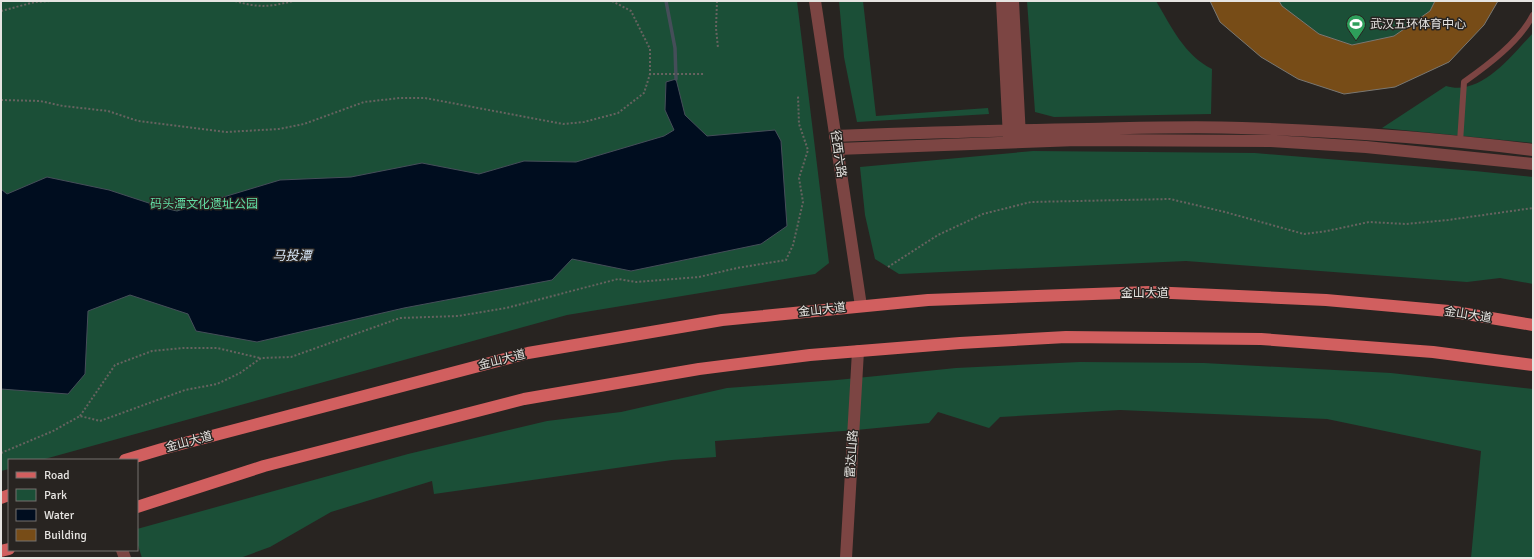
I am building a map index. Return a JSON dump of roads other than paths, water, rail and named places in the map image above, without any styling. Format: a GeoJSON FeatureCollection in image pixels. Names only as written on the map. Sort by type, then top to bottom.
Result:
{"type":"FeatureCollection","features":[{"type":"Feature","properties":{"kind":"main road","name":"金山大道"},"geometry":{"type":"LineString","coordinates":[[128,459],[528,353],[722,320],[861,306],[928,300],[1149,292],[1326,300],[1449,311],[1533,326]]}},
{"type":"Feature","properties":{"kind":"main road"},"geometry":{"type":"LineString","coordinates":[[138,507],[264,466],[524,400],[698,369],[858,351],[1066,337],[1261,339],[1433,352],[1533,366]]}},
{"type":"Feature","properties":{"kind":"street","name":"径西六路"},"geometry":{"type":"LineString","coordinates":[[815,1],[861,306]]}},
{"type":"Feature","properties":{"kind":"street"},"geometry":{"type":"LineString","coordinates":[[1002,1],[1015,136]]}},
{"type":"Feature","properties":{"kind":"street"},"geometry":{"type":"LineString","coordinates":[[1014,1],[1015,136]]}},
{"type":"Feature","properties":{"kind":"street"},"geometry":{"type":"LineString","coordinates":[[837,149],[1164,127],[1242,128],[1346,133],[1460,142],[1533,150]]}},
{"type":"Feature","properties":{"kind":"street"},"geometry":{"type":"LineString","coordinates":[[835,136],[1015,136],[1077,140],[1271,141],[1366,147],[1533,164]]}},
{"type":"Feature","properties":{"kind":"street","name":"雷达山路"},"geometry":{"type":"LineString","coordinates":[[846,558],[858,351]]}},
{"type":"Feature","properties":{"kind":"lane"},"geometry":{"type":"LineString","coordinates":[[1460,142],[1464,82],[1497,58],[1529,24],[1533,15]]}},
{"type":"Feature","properties":{"kind":"water","name":"马投潭"},"geometry":{"type":"Polygon","coordinates":[[[676,79],[685,115],[707,136],[775,130],[781,141],[787,226],[761,244],[631,271],[572,259],[552,280],[404,308],[257,342],[196,331],[188,314],[130,295],[88,311],[85,374],[68,394],[1,389],[1,189],[7,194],[47,177],[109,190],[177,211],[280,180],[351,177],[422,163],[479,174],[524,161],[576,162],[664,136],[674,130],[665,110],[666,82],[676,79]]]}},
{"type":"Feature","properties":{"kind":"waterway"},"geometry":{"type":"LineString","coordinates":[[666,1],[675,48],[676,79]]}},
{"type":"Feature","properties":{"kind":"place","name":"武汉五环体育中心"},"geometry":{"type":"Point","coordinates":[1356,41]}},
{"type":"Feature","properties":{"kind":"park label","name":"码头潭文化遗址公园"},"geometry":{"type":"Point","coordinates":[204,204]}}]}
